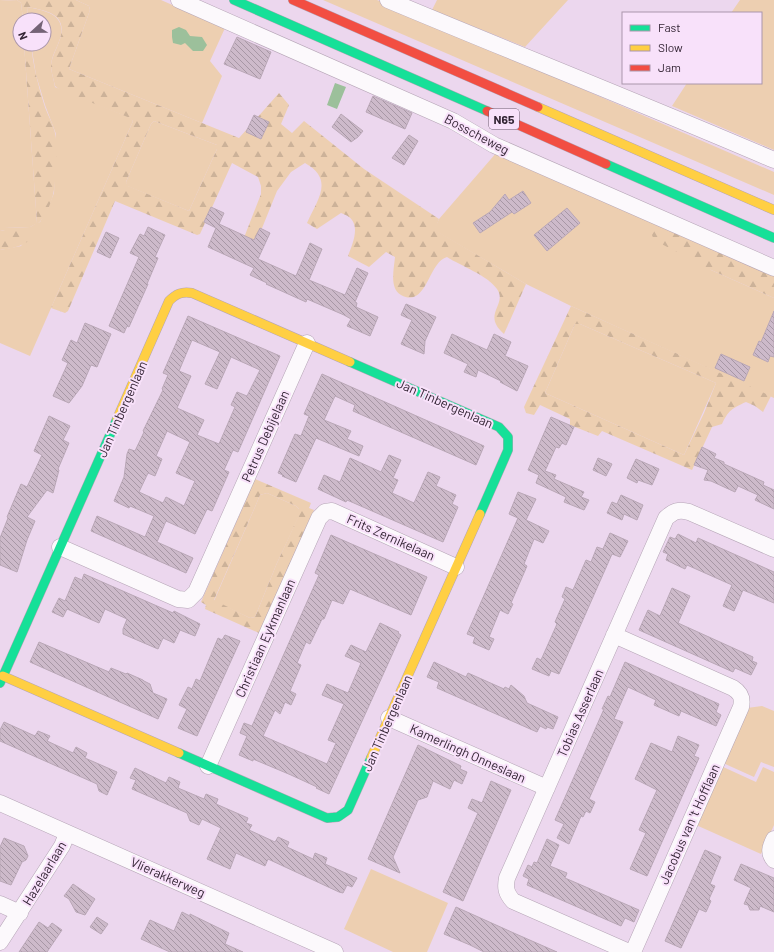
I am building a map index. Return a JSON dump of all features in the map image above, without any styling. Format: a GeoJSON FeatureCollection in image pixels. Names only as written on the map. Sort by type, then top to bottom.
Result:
{"type":"FeatureCollection","features":[{"type":"Feature","properties":{"kind":"street","name":"Bosscheweg"},"geometry":{"type":"LineString","coordinates":[[179,0],[453,120],[501,148],[774,268]]}},
{"type":"Feature","properties":{"kind":"street","name":"Bosscheweg"},"geometry":{"type":"LineString","coordinates":[[234,0],[774,238]]}},
{"type":"Feature","properties":{"kind":"street","name":"N65"},"geometry":{"type":"LineString","coordinates":[[293,0],[774,210]]}},
{"type":"Feature","properties":{"kind":"street"},"geometry":{"type":"LineString","coordinates":[[388,0],[669,115],[774,160]]}},
{"type":"Feature","properties":{"kind":"street","name":"Jan Tinbergenlaan"},"geometry":{"type":"LineString","coordinates":[[182,291],[192,293],[307,343],[499,427],[508,437],[508,450],[348,810],[338,817],[327,818],[208,766],[2,680],[169,301],[182,291]]}},
{"type":"Feature","properties":{"kind":"street","name":"Petrus Debijelaan"},"geometry":{"type":"LineString","coordinates":[[60,547],[178,599],[188,600],[196,592],[307,343]]}},
{"type":"Feature","properties":{"kind":"street","name":"Tobias Asserlaan"},"geometry":{"type":"LineString","coordinates":[[629,952],[513,901],[505,888],[507,878],[666,518],[673,511],[682,510],[689,512],[774,549]]}},
{"type":"Feature","properties":{"kind":"street","name":"Frits Zernikelaan"},"geometry":{"type":"LineString","coordinates":[[325,512],[332,511],[456,567]]}},
{"type":"Feature","properties":{"kind":"street","name":"Christiaan Eykmanlaan"},"geometry":{"type":"LineString","coordinates":[[208,766],[319,518],[325,512]]}},
{"type":"Feature","properties":{"kind":"street","name":"Jacobus van 't Hofflaan"},"geometry":{"type":"LineString","coordinates":[[614,635],[733,688],[739,691],[742,696],[741,707],[633,952]]}},
{"type":"Feature","properties":{"kind":"street","name":"Kamerlingh Onneslaan"},"geometry":{"type":"LineString","coordinates":[[389,718],[547,788]]}},
{"type":"Feature","properties":{"kind":"street","name":"Vlierakkerweg"},"geometry":{"type":"LineString","coordinates":[[0,803],[335,952]]}},
{"type":"Feature","properties":{"kind":"street","name":"Hazelaarlaan"},"geometry":{"type":"LineString","coordinates":[[0,942],[62,846],[67,834]]}},
{"type":"Feature","properties":{"kind":"street"},"geometry":{"type":"LineString","coordinates":[[772,858],[770,848],[774,839]]}},
{"type":"Feature","properties":{"kind":"street","name":"Hazelaarlaan"},"geometry":{"type":"LineString","coordinates":[[0,904],[20,912]]}},
{"type":"Feature","properties":{"kind":"green space"},"geometry":{"type":"Polygon","coordinates":[[[17,0],[21,3],[22,12],[12,12],[12,52],[25,52],[37,223],[40,222],[48,208],[54,193],[56,134],[36,75],[32,52],[52,52],[52,15],[56,17],[61,28],[61,35],[51,65],[55,87],[131,118],[133,121],[30,356],[0,343],[0,250],[21,246],[36,224],[30,227],[5,228],[5,230],[0,231],[0,1],[17,0]]]}},
{"type":"Feature","properties":{"kind":"green space"},"geometry":{"type":"Polygon","coordinates":[[[17,0],[76,0],[89,6],[90,10],[69,69],[239,138],[279,93],[289,105],[281,124],[292,133],[304,121],[364,169],[439,219],[435,230],[526,284],[504,334],[495,321],[500,295],[493,284],[474,271],[447,257],[435,267],[422,290],[416,296],[410,298],[401,295],[395,288],[393,272],[395,257],[386,252],[369,267],[348,256],[355,230],[353,221],[348,216],[341,213],[317,229],[307,223],[319,198],[321,183],[319,176],[305,163],[291,172],[277,191],[252,253],[240,248],[261,194],[261,186],[258,177],[232,163],[200,234],[197,235],[115,201],[68,311],[65,313],[51,308],[133,121],[130,118],[60,90],[55,86],[51,65],[61,35],[62,28],[60,22],[57,17],[52,14],[52,12],[27,7],[27,12],[22,12],[21,3],[17,0]],[[154,121],[151,124],[126,182],[128,186],[189,211],[217,149],[217,145],[154,121]]]}},
{"type":"Feature","properties":{"kind":"green space"},"geometry":{"type":"Polygon","coordinates":[[[76,0],[161,0],[225,28],[210,61],[222,76],[202,123],[69,69],[90,10],[89,6],[76,0]]]}},
{"type":"Feature","properties":{"kind":"green space"},"geometry":{"type":"Polygon","coordinates":[[[323,0],[377,0],[774,172],[774,195],[323,0]]]}},
{"type":"Feature","properties":{"kind":"green space"},"geometry":{"type":"Polygon","coordinates":[[[437,0],[568,0],[525,47],[432,10],[437,0]]]}},
{"type":"Feature","properties":{"kind":"green space"},"geometry":{"type":"Polygon","coordinates":[[[740,0],[774,0],[774,150],[672,106],[686,84],[762,84],[762,12],[732,12],[740,0]]]}},
{"type":"Feature","properties":{"kind":"green space"},"geometry":{"type":"Polygon","coordinates":[[[27,7],[39,10],[47,12],[27,12],[27,7]]]}},
{"type":"Feature","properties":{"kind":"green space"},"geometry":{"type":"Polygon","coordinates":[[[25,52],[32,52],[34,67],[45,108],[55,133],[55,182],[53,195],[49,206],[43,218],[37,224],[36,231],[33,236],[24,244],[13,248],[0,250],[0,231],[5,230],[5,228],[30,227],[37,223],[25,52]]]}},
{"type":"Feature","properties":{"kind":"green space"},"geometry":{"type":"Polygon","coordinates":[[[154,121],[217,145],[217,149],[189,211],[127,186],[126,182],[151,124],[154,121]]]}},
{"type":"Feature","properties":{"kind":"green space"},"geometry":{"type":"Polygon","coordinates":[[[497,152],[660,222],[711,270],[774,298],[774,398],[526,284],[434,230],[439,219],[497,152]]]}},
{"type":"Feature","properties":{"kind":"green space"},"geometry":{"type":"Polygon","coordinates":[[[660,222],[774,272],[774,298],[711,270],[654,240],[652,235],[660,222]]]}},
{"type":"Feature","properties":{"kind":"green space"},"geometry":{"type":"Polygon","coordinates":[[[571,306],[771,396],[763,412],[746,402],[731,410],[722,424],[712,427],[692,470],[602,431],[598,436],[570,425],[570,419],[540,405],[534,415],[526,413],[524,407],[571,306]],[[575,324],[545,393],[684,455],[704,413],[716,383],[580,324],[575,324]]]}},
{"type":"Feature","properties":{"kind":"green space"},"geometry":{"type":"Polygon","coordinates":[[[575,324],[580,324],[716,383],[684,455],[545,393],[575,324]]]}},
{"type":"Feature","properties":{"kind":"green space"},"geometry":{"type":"Polygon","coordinates":[[[255,479],[311,503],[309,508],[314,510],[259,633],[205,609],[206,605],[201,602],[255,479]],[[267,493],[260,495],[214,600],[250,618],[255,617],[299,515],[299,509],[296,506],[267,493]]]}},
{"type":"Feature","properties":{"kind":"green space"},"geometry":{"type":"Polygon","coordinates":[[[267,493],[296,506],[299,509],[299,516],[277,563],[255,617],[250,618],[214,601],[260,495],[267,493]]]}},
{"type":"Feature","properties":{"kind":"green space"},"geometry":{"type":"Polygon","coordinates":[[[762,706],[774,711],[774,767],[761,762],[754,777],[723,763],[747,708],[762,706]]]}},
{"type":"Feature","properties":{"kind":"green space"},"geometry":{"type":"Polygon","coordinates":[[[721,766],[756,782],[763,767],[774,772],[774,825],[761,854],[696,825],[721,766]]]}},
{"type":"Feature","properties":{"kind":"green space"},"geometry":{"type":"Polygon","coordinates":[[[371,869],[448,903],[427,952],[393,952],[344,929],[371,869]]]}},
{"type":"Feature","properties":{"kind":"shaded area"},"geometry":{"type":"Polygon","coordinates":[[[179,27],[186,30],[190,36],[202,37],[207,45],[203,51],[193,51],[185,43],[181,45],[173,43],[172,30],[179,27]]]}},
{"type":"Feature","properties":{"kind":"shaded area"},"geometry":{"type":"Polygon","coordinates":[[[335,83],[346,87],[337,109],[327,105],[335,83]]]}},
{"type":"Feature","properties":{"kind":"building"},"geometry":{"type":"Polygon","coordinates":[[[237,37],[271,52],[260,79],[224,64],[237,37]]]}},
{"type":"Feature","properties":{"kind":"building"},"geometry":{"type":"Polygon","coordinates":[[[373,96],[412,113],[405,129],[366,112],[373,96]]]}},
{"type":"Feature","properties":{"kind":"building"},"geometry":{"type":"Polygon","coordinates":[[[341,114],[363,131],[351,142],[332,127],[341,114]]]}},
{"type":"Feature","properties":{"kind":"building"},"geometry":{"type":"Polygon","coordinates":[[[254,115],[269,122],[261,139],[246,132],[254,115]]]}},
{"type":"Feature","properties":{"kind":"building"},"geometry":{"type":"Polygon","coordinates":[[[409,135],[418,141],[404,165],[392,158],[409,135]]]}},
{"type":"Feature","properties":{"kind":"building"},"geometry":{"type":"Polygon","coordinates":[[[523,191],[531,203],[514,214],[512,212],[480,233],[473,223],[490,212],[505,194],[509,200],[523,191]]]}},
{"type":"Feature","properties":{"kind":"building"},"geometry":{"type":"Polygon","coordinates":[[[211,207],[224,213],[219,224],[254,240],[260,228],[270,233],[258,259],[296,276],[310,243],[322,249],[309,280],[345,295],[357,268],[368,273],[355,302],[357,303],[356,307],[378,317],[370,336],[347,326],[351,319],[344,315],[307,299],[306,302],[266,284],[267,283],[250,275],[254,268],[208,247],[216,228],[204,222],[211,207]]]}},
{"type":"Feature","properties":{"kind":"building"},"geometry":{"type":"Polygon","coordinates":[[[567,208],[580,223],[547,251],[534,235],[567,208]]]}},
{"type":"Feature","properties":{"kind":"building"},"geometry":{"type":"Polygon","coordinates":[[[148,227],[165,235],[155,257],[158,258],[148,284],[129,327],[127,326],[124,333],[109,326],[139,257],[130,253],[140,234],[144,236],[148,227]]]}},
{"type":"Feature","properties":{"kind":"building"},"geometry":{"type":"Polygon","coordinates":[[[106,232],[119,238],[110,258],[97,252],[106,232]]]}},
{"type":"Feature","properties":{"kind":"building"},"geometry":{"type":"Polygon","coordinates":[[[406,304],[436,317],[425,341],[424,354],[401,344],[412,320],[401,315],[406,304]]]}},
{"type":"Feature","properties":{"kind":"building"},"geometry":{"type":"Polygon","coordinates":[[[774,311],[774,357],[770,356],[768,362],[753,355],[759,341],[761,342],[774,311]]]}},
{"type":"Feature","properties":{"kind":"building"},"geometry":{"type":"Polygon","coordinates":[[[188,316],[280,356],[238,452],[233,450],[224,470],[229,472],[212,511],[207,509],[195,534],[166,521],[157,542],[193,558],[186,573],[91,531],[97,516],[145,537],[154,516],[130,506],[129,508],[114,501],[124,477],[129,449],[135,451],[163,390],[162,389],[168,375],[163,373],[188,316]],[[192,340],[179,371],[191,376],[177,408],[204,420],[197,435],[219,444],[235,407],[231,405],[237,392],[247,396],[260,370],[231,357],[217,389],[205,384],[220,352],[192,340]],[[167,431],[156,456],[162,459],[155,476],[148,473],[139,492],[163,503],[166,497],[184,506],[195,481],[176,473],[190,442],[167,431]]]}},
{"type":"Feature","properties":{"kind":"building"},"geometry":{"type":"Polygon","coordinates":[[[85,323],[111,334],[97,367],[91,365],[82,386],[69,403],[53,396],[68,363],[62,360],[71,340],[77,343],[85,323]]]}},
{"type":"Feature","properties":{"kind":"building"},"geometry":{"type":"Polygon","coordinates":[[[452,334],[487,350],[494,334],[511,342],[505,356],[528,366],[517,391],[500,382],[501,381],[478,370],[476,377],[464,372],[468,364],[444,353],[452,334]]]}},
{"type":"Feature","properties":{"kind":"building"},"geometry":{"type":"Polygon","coordinates":[[[721,354],[750,367],[744,381],[715,368],[721,354]]]}},
{"type":"Feature","properties":{"kind":"building"},"geometry":{"type":"Polygon","coordinates":[[[322,374],[484,446],[476,465],[353,411],[355,405],[335,396],[324,420],[351,431],[347,439],[363,446],[359,456],[316,438],[296,482],[282,476],[283,475],[278,473],[295,434],[301,436],[309,416],[304,414],[322,374]]]}},
{"type":"Feature","properties":{"kind":"building"},"geometry":{"type":"Polygon","coordinates":[[[49,416],[70,426],[63,440],[69,443],[58,469],[53,493],[47,490],[27,517],[35,521],[27,540],[17,572],[0,565],[0,538],[21,484],[27,487],[42,455],[34,451],[49,416]]]}},
{"type":"Feature","properties":{"kind":"building"},"geometry":{"type":"Polygon","coordinates":[[[551,417],[574,427],[566,445],[562,443],[559,448],[556,447],[545,471],[556,475],[554,479],[584,492],[581,497],[589,500],[584,510],[564,502],[566,497],[536,483],[539,475],[528,470],[551,417]]]}},
{"type":"Feature","properties":{"kind":"building"},"geometry":{"type":"Polygon","coordinates":[[[702,447],[716,454],[714,458],[724,462],[724,464],[764,482],[763,485],[774,490],[774,509],[755,500],[758,495],[738,486],[735,492],[711,481],[704,480],[708,470],[694,465],[702,447]]]}},
{"type":"Feature","properties":{"kind":"building"},"geometry":{"type":"Polygon","coordinates":[[[389,455],[401,460],[393,478],[398,480],[392,493],[414,503],[428,472],[440,477],[436,486],[456,495],[452,504],[458,507],[443,542],[318,489],[324,475],[340,482],[350,458],[381,472],[389,455]]]}},
{"type":"Feature","properties":{"kind":"building"},"geometry":{"type":"Polygon","coordinates":[[[598,458],[612,464],[606,476],[593,470],[598,458]]]}},
{"type":"Feature","properties":{"kind":"building"},"geometry":{"type":"Polygon","coordinates":[[[636,459],[659,469],[652,485],[638,480],[637,483],[627,478],[636,459]]]}},
{"type":"Feature","properties":{"kind":"building"},"geometry":{"type":"Polygon","coordinates":[[[518,492],[536,499],[526,520],[549,531],[543,543],[534,539],[524,564],[527,566],[511,603],[513,604],[508,614],[500,610],[489,637],[494,639],[489,650],[473,643],[475,637],[467,634],[518,518],[509,514],[518,492]]]}},
{"type":"Feature","properties":{"kind":"building"},"geometry":{"type":"Polygon","coordinates":[[[621,495],[643,505],[637,520],[624,514],[622,520],[607,513],[612,502],[617,504],[621,495]]]}},
{"type":"Feature","properties":{"kind":"building"},"geometry":{"type":"Polygon","coordinates":[[[610,533],[628,541],[620,557],[612,554],[559,674],[551,671],[549,676],[532,669],[537,658],[541,660],[557,624],[555,622],[565,599],[562,597],[566,587],[573,590],[586,560],[591,562],[597,547],[603,549],[610,533]]]}},
{"type":"Feature","properties":{"kind":"building"},"geometry":{"type":"Polygon","coordinates":[[[678,534],[696,543],[698,538],[774,572],[774,603],[743,590],[734,611],[723,606],[732,585],[687,565],[685,569],[666,560],[668,554],[663,552],[670,537],[675,539],[678,534]]]}},
{"type":"Feature","properties":{"kind":"building"},"geometry":{"type":"Polygon","coordinates":[[[331,535],[427,577],[411,615],[350,589],[343,604],[332,600],[324,619],[322,619],[310,644],[306,642],[297,663],[301,665],[290,691],[296,694],[291,705],[285,702],[280,714],[275,710],[263,736],[327,764],[336,743],[328,740],[344,704],[322,695],[327,684],[348,693],[361,663],[345,656],[351,645],[366,652],[380,623],[399,632],[398,633],[401,635],[329,794],[291,775],[253,759],[253,761],[239,755],[247,736],[240,733],[244,723],[252,726],[319,575],[315,573],[331,535]]]}},
{"type":"Feature","properties":{"kind":"building"},"geometry":{"type":"Polygon","coordinates":[[[84,574],[173,613],[174,611],[200,624],[195,636],[180,630],[174,643],[163,638],[158,649],[123,634],[123,629],[127,619],[105,609],[99,623],[67,609],[63,617],[52,612],[59,598],[65,601],[75,577],[82,580],[84,574]]]}},
{"type":"Feature","properties":{"kind":"building"},"geometry":{"type":"Polygon","coordinates":[[[672,588],[690,596],[678,623],[753,657],[752,661],[757,663],[751,675],[735,668],[733,672],[639,630],[648,610],[660,616],[672,588]]]}},
{"type":"Feature","properties":{"kind":"building"},"geometry":{"type":"Polygon","coordinates":[[[225,635],[240,641],[197,736],[178,728],[187,709],[179,705],[188,687],[192,689],[196,679],[200,681],[218,638],[222,640],[225,635]]]}},
{"type":"Feature","properties":{"kind":"building"},"geometry":{"type":"Polygon","coordinates":[[[39,642],[109,672],[111,668],[126,674],[127,673],[150,684],[153,693],[167,699],[158,719],[30,662],[39,642]]]}},
{"type":"Feature","properties":{"kind":"building"},"geometry":{"type":"Polygon","coordinates":[[[434,662],[466,677],[468,673],[504,689],[505,687],[509,689],[511,685],[524,696],[527,703],[558,717],[553,729],[547,727],[546,729],[540,726],[537,732],[437,688],[439,682],[427,677],[434,662]]]}},
{"type":"Feature","properties":{"kind":"building"},"geometry":{"type":"Polygon","coordinates":[[[625,662],[719,704],[716,712],[721,715],[716,726],[681,711],[679,716],[654,705],[656,700],[628,687],[614,719],[623,722],[589,799],[595,802],[590,813],[586,811],[583,817],[581,816],[569,844],[557,838],[564,824],[555,820],[604,709],[602,709],[608,696],[610,697],[625,662]]]}},
{"type":"Feature","properties":{"kind":"building"},"geometry":{"type":"Polygon","coordinates":[[[4,722],[35,736],[38,731],[50,736],[47,741],[73,753],[76,747],[87,753],[85,758],[117,772],[107,795],[99,791],[97,784],[0,741],[0,730],[4,722]]]}},
{"type":"Feature","properties":{"kind":"building"},"geometry":{"type":"Polygon","coordinates":[[[678,736],[699,745],[694,756],[699,758],[647,876],[630,869],[646,833],[639,830],[657,790],[635,779],[651,743],[672,752],[678,736]]]}},
{"type":"Feature","properties":{"kind":"building"},"geometry":{"type":"Polygon","coordinates":[[[418,745],[461,766],[460,769],[467,772],[462,784],[454,780],[450,789],[433,781],[427,797],[418,800],[393,857],[400,873],[368,859],[418,745]]]}},
{"type":"Feature","properties":{"kind":"building"},"geometry":{"type":"Polygon","coordinates":[[[135,768],[166,783],[169,777],[180,782],[178,788],[204,799],[206,794],[218,799],[216,804],[248,818],[246,823],[252,825],[249,830],[275,842],[278,837],[289,842],[287,847],[313,859],[315,853],[327,858],[325,864],[357,878],[352,887],[347,885],[343,893],[268,859],[265,866],[236,853],[230,869],[207,859],[221,828],[202,819],[199,825],[190,821],[187,813],[132,789],[136,780],[130,778],[135,768]]]}},
{"type":"Feature","properties":{"kind":"building"},"geometry":{"type":"Polygon","coordinates":[[[491,781],[511,790],[463,901],[443,892],[478,813],[468,808],[472,799],[482,803],[491,781]]]}},
{"type":"Feature","properties":{"kind":"building"},"geometry":{"type":"Polygon","coordinates":[[[4,838],[24,846],[28,856],[26,860],[22,862],[11,885],[0,881],[0,847],[4,838]]]}},
{"type":"Feature","properties":{"kind":"building"},"geometry":{"type":"Polygon","coordinates":[[[547,839],[559,845],[550,866],[567,873],[565,878],[639,910],[634,922],[625,918],[621,926],[527,885],[529,879],[523,876],[528,865],[532,867],[534,862],[537,863],[547,839]]]}},
{"type":"Feature","properties":{"kind":"building"},"geometry":{"type":"Polygon","coordinates":[[[705,850],[721,857],[710,884],[715,886],[709,899],[711,901],[706,912],[699,909],[681,948],[665,941],[705,850]]]}},
{"type":"Feature","properties":{"kind":"building"},"geometry":{"type":"Polygon","coordinates":[[[741,864],[774,878],[774,912],[760,906],[759,910],[750,910],[748,905],[744,904],[751,888],[734,880],[741,864]]]}},
{"type":"Feature","properties":{"kind":"building"},"geometry":{"type":"Polygon","coordinates":[[[73,884],[95,899],[85,915],[76,912],[69,899],[64,896],[73,884]]]}},
{"type":"Feature","properties":{"kind":"building"},"geometry":{"type":"Polygon","coordinates":[[[456,907],[557,952],[484,952],[444,934],[456,907]]]}},
{"type":"Feature","properties":{"kind":"building"},"geometry":{"type":"Polygon","coordinates":[[[182,912],[190,916],[190,914],[229,933],[225,944],[243,952],[170,952],[141,939],[150,920],[174,931],[182,912]]]}},
{"type":"Feature","properties":{"kind":"building"},"geometry":{"type":"Polygon","coordinates":[[[97,917],[108,924],[101,934],[90,927],[97,917]]]}},
{"type":"Feature","properties":{"kind":"building"},"geometry":{"type":"Polygon","coordinates":[[[39,922],[48,928],[52,923],[62,930],[47,952],[19,952],[39,922]]]}},
{"type":"Feature","properties":{"kind":"traffic: fast"},"geometry":{"type":"LineString","coordinates":[[234,0],[487,111]]}},
{"type":"Feature","properties":{"kind":"traffic: fast"},"geometry":{"type":"LineString","coordinates":[[606,164],[774,238]]}},
{"type":"Feature","properties":{"kind":"traffic: fast"},"geometry":{"type":"LineString","coordinates":[[350,362],[499,427],[508,437],[508,450],[480,514]]}},
{"type":"Feature","properties":{"kind":"traffic: fast"},"geometry":{"type":"LineString","coordinates":[[0,683],[117,419]]}},
{"type":"Feature","properties":{"kind":"traffic: fast"},"geometry":{"type":"LineString","coordinates":[[179,753],[327,818],[338,817],[348,810],[371,758]]}},
{"type":"Feature","properties":{"kind":"traffic: slow"},"geometry":{"type":"LineString","coordinates":[[538,107],[774,210]]}},
{"type":"Feature","properties":{"kind":"traffic: slow"},"geometry":{"type":"LineString","coordinates":[[117,419],[169,301],[182,293],[192,293],[350,362]]}},
{"type":"Feature","properties":{"kind":"traffic: slow"},"geometry":{"type":"LineString","coordinates":[[371,758],[480,514]]}},
{"type":"Feature","properties":{"kind":"traffic: slow"},"geometry":{"type":"LineString","coordinates":[[3,676],[179,753]]}},
{"type":"Feature","properties":{"kind":"traffic: jam"},"geometry":{"type":"LineString","coordinates":[[293,0],[538,107]]}},
{"type":"Feature","properties":{"kind":"traffic: jam"},"geometry":{"type":"LineString","coordinates":[[487,111],[606,164]]}}]}
